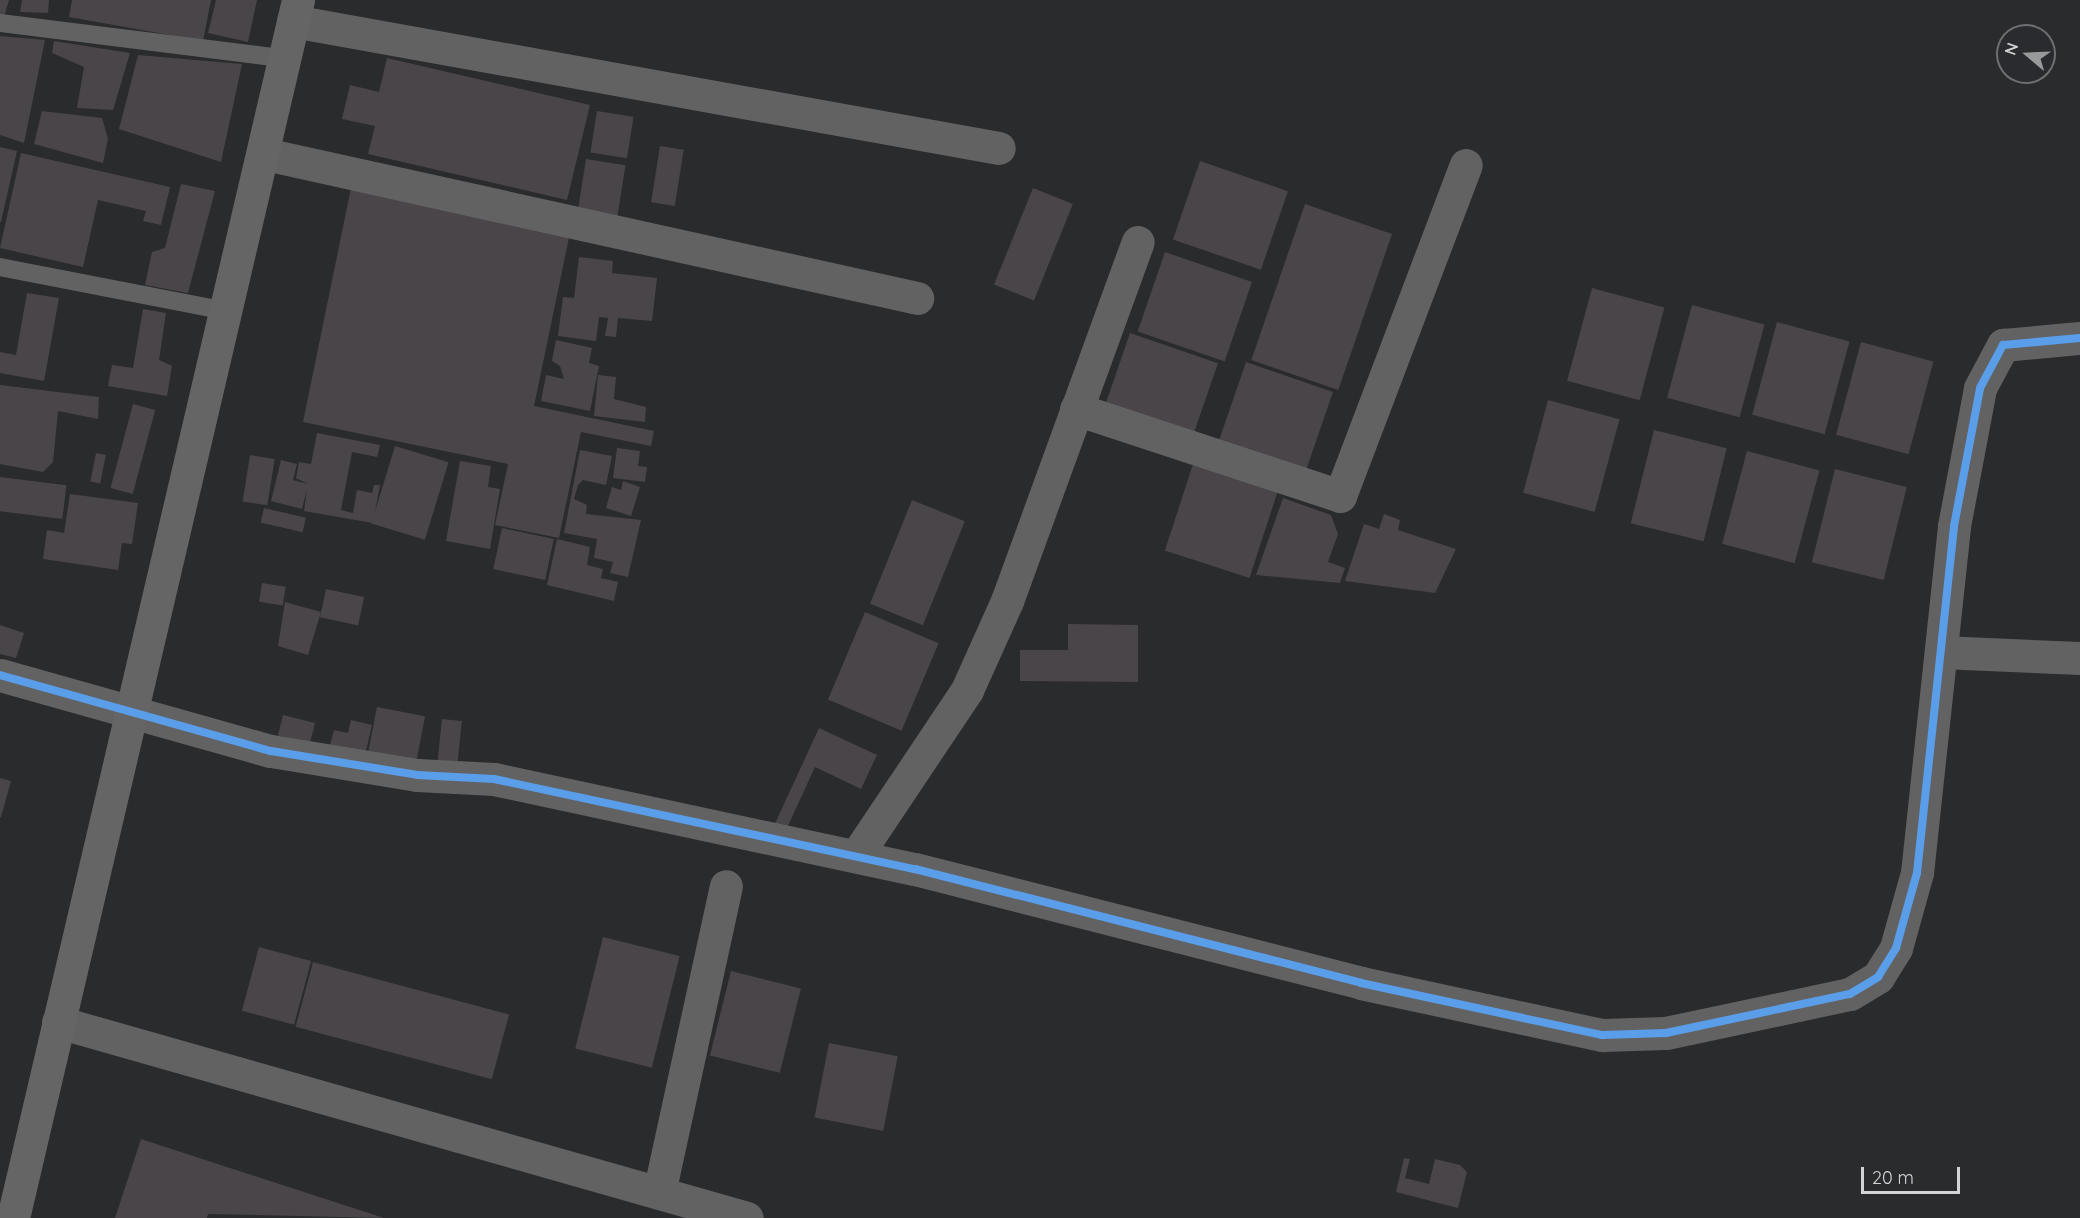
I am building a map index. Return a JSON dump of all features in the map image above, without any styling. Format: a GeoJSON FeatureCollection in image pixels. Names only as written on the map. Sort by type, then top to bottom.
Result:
{"type":"FeatureCollection","features":[{"type":"Feature","properties":{"kind":"main road"},"geometry":{"type":"LineString","coordinates":[[13,1218],[130,711],[265,154],[296,10]]}},
{"type":"Feature","properties":{"kind":"street"},"geometry":{"type":"LineString","coordinates":[[296,10],[999,148]]}},
{"type":"Feature","properties":{"kind":"street"},"geometry":{"type":"LineString","coordinates":[[265,154],[917,298]]}},
{"type":"Feature","properties":{"kind":"street"},"geometry":{"type":"LineString","coordinates":[[1076,409],[1340,496],[1466,165]]}},
{"type":"Feature","properties":{"kind":"street"},"geometry":{"type":"LineString","coordinates":[[856,856],[967,690],[1007,602],[1138,242]]}},
{"type":"Feature","properties":{"kind":"street"},"geometry":{"type":"LineString","coordinates":[[0,675],[271,751],[417,775],[494,778],[856,856],[1372,985],[1602,1035],[1666,1033],[1850,994],[1878,977],[1908,917],[1917,873],[1954,526],[1986,368],[2002,345],[2080,338]]}},
{"type":"Feature","properties":{"kind":"street"},"geometry":{"type":"LineString","coordinates":[[1941,652],[2080,658]]}},
{"type":"Feature","properties":{"kind":"street"},"geometry":{"type":"LineString","coordinates":[[659,1193],[726,886]]}},
{"type":"Feature","properties":{"kind":"street"},"geometry":{"type":"LineString","coordinates":[[58,1022],[747,1218]]}},
{"type":"Feature","properties":{"kind":"lane"},"geometry":{"type":"LineString","coordinates":[[0,23],[287,59]]}},
{"type":"Feature","properties":{"kind":"lane"},"geometry":{"type":"LineString","coordinates":[[0,267],[226,311]]}},
{"type":"Feature","properties":{"kind":"building"},"geometry":{"type":"Polygon","coordinates":[[[0,0],[9,0],[4,17],[0,16],[0,0]]]}},
{"type":"Feature","properties":{"kind":"building"},"geometry":{"type":"Polygon","coordinates":[[[22,0],[49,0],[48,13],[20,12],[22,0]]]}},
{"type":"Feature","properties":{"kind":"building"},"geometry":{"type":"Polygon","coordinates":[[[72,0],[211,0],[203,41],[69,17],[72,0]]]}},
{"type":"Feature","properties":{"kind":"building"},"geometry":{"type":"Polygon","coordinates":[[[216,0],[257,0],[248,42],[208,33],[216,0]]]}},
{"type":"Feature","properties":{"kind":"building"},"geometry":{"type":"Polygon","coordinates":[[[0,36],[45,40],[24,143],[0,135],[0,36]]]}},
{"type":"Feature","properties":{"kind":"building"},"geometry":{"type":"Polygon","coordinates":[[[54,41],[130,53],[113,110],[77,108],[84,67],[52,53],[54,41]]]}},
{"type":"Feature","properties":{"kind":"building"},"geometry":{"type":"Polygon","coordinates":[[[138,55],[242,64],[221,162],[119,129],[138,55]]]}},
{"type":"Feature","properties":{"kind":"building"},"geometry":{"type":"Polygon","coordinates":[[[387,58],[590,105],[567,200],[368,154],[375,126],[342,119],[350,85],[379,92],[387,58]]]}},
{"type":"Feature","properties":{"kind":"building"},"geometry":{"type":"Polygon","coordinates":[[[42,111],[102,118],[108,139],[103,163],[34,144],[42,111]]]}},
{"type":"Feature","properties":{"kind":"building"},"geometry":{"type":"Polygon","coordinates":[[[597,111],[634,117],[627,158],[590,152],[597,111]]]}},
{"type":"Feature","properties":{"kind":"building"},"geometry":{"type":"Polygon","coordinates":[[[660,146],[684,150],[675,206],[651,202],[660,146]]]}},
{"type":"Feature","properties":{"kind":"building"},"geometry":{"type":"Polygon","coordinates":[[[0,147],[17,151],[1,222],[0,222],[0,147]]]}},
{"type":"Feature","properties":{"kind":"building"},"geometry":{"type":"Polygon","coordinates":[[[21,153],[170,187],[161,225],[143,221],[146,211],[98,200],[83,267],[0,248],[21,153]]]}},
{"type":"Feature","properties":{"kind":"building"},"geometry":{"type":"Polygon","coordinates":[[[586,159],[626,165],[617,217],[578,210],[586,159]]]}},
{"type":"Feature","properties":{"kind":"building"},"geometry":{"type":"Polygon","coordinates":[[[1200,161],[1288,191],[1261,270],[1173,239],[1200,161]]]}},
{"type":"Feature","properties":{"kind":"building"},"geometry":{"type":"Polygon","coordinates":[[[181,184],[215,191],[188,293],[145,285],[152,252],[165,248],[181,184]]]}},
{"type":"Feature","properties":{"kind":"building"},"geometry":{"type":"Polygon","coordinates":[[[351,188],[570,233],[534,406],[654,431],[651,446],[581,432],[559,538],[495,525],[508,464],[303,422],[351,188]]]}},
{"type":"Feature","properties":{"kind":"building"},"geometry":{"type":"Polygon","coordinates":[[[1033,188],[1073,204],[1034,301],[994,284],[1033,188]]]}},
{"type":"Feature","properties":{"kind":"building"},"geometry":{"type":"Polygon","coordinates":[[[1305,204],[1392,234],[1338,390],[1251,360],[1305,204]]]}},
{"type":"Feature","properties":{"kind":"building"},"geometry":{"type":"Polygon","coordinates":[[[1165,252],[1252,282],[1225,361],[1138,331],[1165,252]]]}},
{"type":"Feature","properties":{"kind":"building"},"geometry":{"type":"Polygon","coordinates":[[[579,257],[613,261],[612,273],[657,278],[652,321],[618,318],[616,337],[605,336],[608,318],[599,317],[596,341],[558,336],[563,297],[574,298],[579,257]]]}},
{"type":"Feature","properties":{"kind":"building"},"geometry":{"type":"Polygon","coordinates":[[[1592,288],[1664,307],[1640,400],[1567,381],[1592,288]]]}},
{"type":"Feature","properties":{"kind":"building"},"geometry":{"type":"Polygon","coordinates":[[[27,293],[59,298],[44,381],[0,373],[0,352],[16,355],[27,293]]]}},
{"type":"Feature","properties":{"kind":"building"},"geometry":{"type":"Polygon","coordinates":[[[1692,305],[1764,324],[1740,417],[1667,398],[1692,305]]]}},
{"type":"Feature","properties":{"kind":"building"},"geometry":{"type":"Polygon","coordinates":[[[143,309],[166,313],[159,360],[172,366],[167,396],[108,386],[112,365],[133,368],[143,309]]]}},
{"type":"Feature","properties":{"kind":"building"},"geometry":{"type":"Polygon","coordinates":[[[1777,322],[1849,341],[1825,434],[1752,415],[1777,322]]]}},
{"type":"Feature","properties":{"kind":"building"},"geometry":{"type":"Polygon","coordinates":[[[1130,333],[1218,363],[1191,442],[1103,411],[1130,333]]]}},
{"type":"Feature","properties":{"kind":"building"},"geometry":{"type":"Polygon","coordinates":[[[556,340],[592,348],[589,363],[599,366],[590,411],[541,401],[546,375],[564,379],[560,366],[552,361],[556,340]]]}},
{"type":"Feature","properties":{"kind":"building"},"geometry":{"type":"Polygon","coordinates":[[[1861,342],[1933,361],[1909,454],[1836,435],[1861,342]]]}},
{"type":"Feature","properties":{"kind":"building"},"geometry":{"type":"Polygon","coordinates":[[[1246,362],[1333,392],[1306,471],[1219,441],[1246,362]]]}},
{"type":"Feature","properties":{"kind":"building"},"geometry":{"type":"Polygon","coordinates":[[[598,375],[616,377],[614,399],[646,407],[645,422],[594,416],[598,375]]]}},
{"type":"Feature","properties":{"kind":"building"},"geometry":{"type":"Polygon","coordinates":[[[0,385],[99,397],[98,419],[58,411],[53,462],[43,472],[0,464],[0,385]]]}},
{"type":"Feature","properties":{"kind":"building"},"geometry":{"type":"Polygon","coordinates":[[[1548,400],[1619,419],[1595,512],[1523,493],[1548,400]]]}},
{"type":"Feature","properties":{"kind":"building"},"geometry":{"type":"Polygon","coordinates":[[[133,404],[155,410],[133,494],[110,488],[133,404]]]}},
{"type":"Feature","properties":{"kind":"building"},"geometry":{"type":"Polygon","coordinates":[[[1654,430],[1727,448],[1704,541],[1631,523],[1654,430]]]}},
{"type":"Feature","properties":{"kind":"building"},"geometry":{"type":"Polygon","coordinates":[[[317,433],[380,445],[377,457],[352,452],[341,510],[353,513],[357,490],[372,493],[374,485],[380,485],[373,523],[304,511],[307,489],[302,509],[271,501],[281,460],[297,464],[293,480],[308,484],[296,478],[299,462],[311,464],[317,433]]]}},
{"type":"Feature","properties":{"kind":"building"},"geometry":{"type":"Polygon","coordinates":[[[395,446],[449,462],[425,540],[371,523],[395,446]]]}},
{"type":"Feature","properties":{"kind":"building"},"geometry":{"type":"Polygon","coordinates":[[[617,448],[640,451],[638,466],[647,467],[645,482],[613,478],[617,448]]]}},
{"type":"Feature","properties":{"kind":"building"},"geometry":{"type":"Polygon","coordinates":[[[580,450],[612,456],[606,485],[583,480],[578,485],[574,499],[587,505],[586,514],[641,520],[628,577],[610,573],[613,562],[594,558],[597,539],[564,533],[580,450]]]}},
{"type":"Feature","properties":{"kind":"building"},"geometry":{"type":"Polygon","coordinates":[[[1747,451],[1819,470],[1795,563],[1722,544],[1747,451]]]}},
{"type":"Feature","properties":{"kind":"building"},"geometry":{"type":"Polygon","coordinates":[[[96,453],[106,455],[100,483],[90,481],[96,453]]]}},
{"type":"Feature","properties":{"kind":"building"},"geometry":{"type":"Polygon","coordinates":[[[250,455],[275,459],[267,505],[243,501],[250,455]]]}},
{"type":"Feature","properties":{"kind":"building"},"geometry":{"type":"Polygon","coordinates":[[[460,461],[491,466],[488,487],[500,489],[490,549],[446,541],[460,461]]]}},
{"type":"Feature","properties":{"kind":"building"},"geometry":{"type":"Polygon","coordinates":[[[1193,464],[1278,492],[1250,578],[1165,551],[1193,464]]]}},
{"type":"Feature","properties":{"kind":"building"},"geometry":{"type":"Polygon","coordinates":[[[1835,469],[1907,487],[1884,580],[1812,562],[1835,469]]]}},
{"type":"Feature","properties":{"kind":"building"},"geometry":{"type":"Polygon","coordinates":[[[0,477],[67,485],[62,519],[0,511],[0,477]]]}},
{"type":"Feature","properties":{"kind":"building"},"geometry":{"type":"Polygon","coordinates":[[[623,481],[640,487],[631,516],[606,508],[612,487],[621,490],[623,481]]]}},
{"type":"Feature","properties":{"kind":"building"},"geometry":{"type":"Polygon","coordinates":[[[70,494],[138,503],[132,544],[122,543],[118,570],[43,559],[47,530],[64,533],[70,494]]]}},
{"type":"Feature","properties":{"kind":"building"},"geometry":{"type":"Polygon","coordinates":[[[1283,498],[1331,515],[1338,534],[1328,562],[1345,568],[1340,583],[1256,575],[1283,498]]]}},
{"type":"Feature","properties":{"kind":"building"},"geometry":{"type":"Polygon","coordinates":[[[912,500],[965,521],[923,625],[870,604],[912,500]]]}},
{"type":"Feature","properties":{"kind":"building"},"geometry":{"type":"Polygon","coordinates":[[[264,508],[306,518],[303,532],[261,523],[264,508]]]}},
{"type":"Feature","properties":{"kind":"building"},"geometry":{"type":"Polygon","coordinates":[[[1384,514],[1400,520],[1398,530],[1456,549],[1435,593],[1345,581],[1364,524],[1379,529],[1384,514]]]}},
{"type":"Feature","properties":{"kind":"building"},"geometry":{"type":"Polygon","coordinates":[[[502,528],[554,539],[545,580],[493,569],[502,528]]]}},
{"type":"Feature","properties":{"kind":"building"},"geometry":{"type":"Polygon","coordinates":[[[557,539],[590,547],[587,565],[603,569],[601,578],[618,582],[614,601],[547,585],[557,539]]]}},
{"type":"Feature","properties":{"kind":"building"},"geometry":{"type":"Polygon","coordinates":[[[262,583],[286,587],[283,606],[259,602],[262,583]]]}},
{"type":"Feature","properties":{"kind":"building"},"geometry":{"type":"Polygon","coordinates":[[[326,589],[364,597],[358,625],[320,617],[326,589]]]}},
{"type":"Feature","properties":{"kind":"building"},"geometry":{"type":"Polygon","coordinates":[[[285,602],[321,612],[308,655],[278,646],[285,602]]]}},
{"type":"Feature","properties":{"kind":"building"},"geometry":{"type":"Polygon","coordinates":[[[865,612],[939,643],[902,731],[828,699],[865,612]]]}},
{"type":"Feature","properties":{"kind":"building"},"geometry":{"type":"Polygon","coordinates":[[[1068,624],[1138,625],[1138,682],[1020,681],[1020,650],[1068,650],[1068,624]]]}},
{"type":"Feature","properties":{"kind":"building"},"geometry":{"type":"Polygon","coordinates":[[[0,625],[24,633],[16,658],[0,654],[0,625]]]}},
{"type":"Feature","properties":{"kind":"building"},"geometry":{"type":"Polygon","coordinates":[[[377,707],[425,716],[416,764],[368,755],[377,707]]]}},
{"type":"Feature","properties":{"kind":"building"},"geometry":{"type":"Polygon","coordinates":[[[283,715],[315,723],[310,743],[278,735],[283,715]]]}},
{"type":"Feature","properties":{"kind":"building"},"geometry":{"type":"Polygon","coordinates":[[[442,719],[462,721],[457,768],[437,766],[442,719]]]}},
{"type":"Feature","properties":{"kind":"building"},"geometry":{"type":"Polygon","coordinates":[[[351,720],[372,725],[365,755],[330,745],[334,730],[348,733],[351,720]]]}},
{"type":"Feature","properties":{"kind":"building"},"geometry":{"type":"Polygon","coordinates":[[[819,728],[877,755],[861,789],[815,767],[786,830],[772,830],[819,728]]]}},
{"type":"Feature","properties":{"kind":"building"},"geometry":{"type":"Polygon","coordinates":[[[0,778],[11,781],[1,817],[0,817],[0,778]]]}},
{"type":"Feature","properties":{"kind":"building"},"geometry":{"type":"Polygon","coordinates":[[[603,937],[680,956],[652,1068],[575,1049],[603,937]]]}},
{"type":"Feature","properties":{"kind":"building"},"geometry":{"type":"Polygon","coordinates":[[[259,947],[311,961],[294,1025],[242,1011],[259,947]]]}},
{"type":"Feature","properties":{"kind":"building"},"geometry":{"type":"Polygon","coordinates":[[[313,962],[509,1015],[492,1079],[296,1027],[313,962]]]}},
{"type":"Feature","properties":{"kind":"building"},"geometry":{"type":"Polygon","coordinates":[[[731,971],[801,988],[780,1073],[710,1055],[731,971]]]}},
{"type":"Feature","properties":{"kind":"building"},"geometry":{"type":"Polygon","coordinates":[[[829,1043],[898,1056],[883,1131],[814,1118],[829,1043]]]}},
{"type":"Feature","properties":{"kind":"building"},"geometry":{"type":"Polygon","coordinates":[[[141,1139],[384,1218],[208,1214],[207,1218],[115,1218],[141,1139]]]}},
{"type":"Feature","properties":{"kind":"building"},"geometry":{"type":"Polygon","coordinates":[[[1404,1158],[1410,1159],[1405,1178],[1429,1184],[1435,1159],[1460,1165],[1467,1172],[1458,1208],[1396,1192],[1404,1158]]]}},
{"type":"Feature","properties":{"kind":"cycle path"},"geometry":{"type":"LineString","coordinates":[[0,675],[271,751],[417,775],[494,779],[915,869],[1361,983],[1602,1035],[1666,1033],[1850,994],[1878,977],[1896,948],[1917,873],[1954,526],[1980,388],[2003,345],[2080,338]]}}]}
